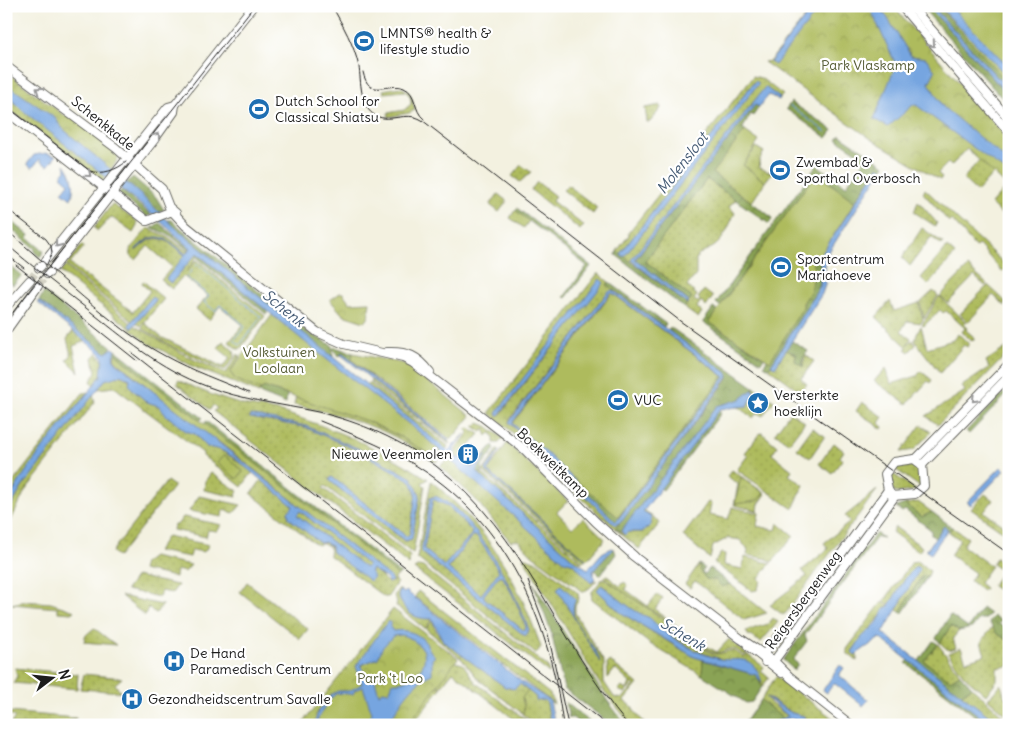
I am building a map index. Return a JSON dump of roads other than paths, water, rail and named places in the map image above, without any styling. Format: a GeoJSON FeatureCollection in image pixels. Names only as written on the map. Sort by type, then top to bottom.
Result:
{"type":"FeatureCollection","features":[{"type":"Feature","properties":{"kind":"street"},"geometry":{"type":"LineString","coordinates":[[50,271],[114,191],[174,112],[175,105],[253,6]]}},
{"type":"Feature","properties":{"kind":"street"},"geometry":{"type":"LineString","coordinates":[[901,6],[1009,132]]}},
{"type":"Feature","properties":{"kind":"street"},"geometry":{"type":"LineString","coordinates":[[911,6],[1009,119]]}},
{"type":"Feature","properties":{"kind":"street","name":"Schenkkade"},"geometry":{"type":"LineString","coordinates":[[6,66],[73,114],[134,164],[162,189],[172,211],[180,216],[189,228],[317,332],[344,344],[414,360],[437,381]]}},
{"type":"Feature","properties":{"kind":"street"},"geometry":{"type":"LineString","coordinates":[[42,264],[168,107],[175,105]]}},
{"type":"Feature","properties":{"kind":"street"},"geometry":{"type":"LineString","coordinates":[[6,111],[103,187],[114,191],[155,219],[172,211]]}},
{"type":"Feature","properties":{"kind":"street"},"geometry":{"type":"LineString","coordinates":[[6,306],[30,280]]}},
{"type":"Feature","properties":{"kind":"street"},"geometry":{"type":"LineString","coordinates":[[6,331],[38,286]]}},
{"type":"Feature","properties":{"kind":"street"},"geometry":{"type":"LineString","coordinates":[[919,462],[1009,364]]}},
{"type":"Feature","properties":{"kind":"street"},"geometry":{"type":"LineString","coordinates":[[919,462],[925,483],[921,490],[915,494],[895,496],[888,490],[885,474],[894,462],[919,462],[1009,376]]}},
{"type":"Feature","properties":{"kind":"street","name":"Boekweitkamp"},"geometry":{"type":"LineString","coordinates":[[437,381],[539,463],[605,530],[634,556],[851,725]]}},
{"type":"Feature","properties":{"kind":"street","name":"Reigersbergenweg"},"geometry":{"type":"LineString","coordinates":[[768,659],[796,616],[888,490]]}},
{"type":"Feature","properties":{"kind":"street","name":"Reigersbergenweg"},"geometry":{"type":"LineString","coordinates":[[768,659],[895,496]]}},
{"type":"Feature","properties":{"kind":"water"},"geometry":{"type":"Polygon","coordinates":[[[814,6],[821,6],[775,65],[770,62],[814,6]]]}},
{"type":"Feature","properties":{"kind":"water"},"geometry":{"type":"Polygon","coordinates":[[[869,6],[880,6],[911,56],[926,58],[935,71],[929,83],[943,107],[1009,162],[1009,174],[916,105],[913,105],[888,127],[874,119],[896,65],[869,6]]]}},
{"type":"Feature","properties":{"kind":"water"},"geometry":{"type":"Polygon","coordinates":[[[928,6],[932,6],[1009,90],[1009,96],[928,6]]]}},
{"type":"Feature","properties":{"kind":"water"},"geometry":{"type":"Polygon","coordinates":[[[939,6],[950,6],[1009,67],[1009,78],[939,6]]]}},
{"type":"Feature","properties":{"kind":"water"},"geometry":{"type":"Polygon","coordinates":[[[755,81],[759,83],[624,257],[620,254],[755,81]]]}},
{"type":"Feature","properties":{"kind":"water"},"geometry":{"type":"Polygon","coordinates":[[[6,84],[55,118],[63,129],[141,195],[179,231],[448,451],[465,434],[454,448],[454,455],[458,459],[461,457],[463,462],[471,468],[487,455],[477,470],[479,474],[575,561],[588,569],[602,553],[611,548],[613,549],[593,571],[595,579],[591,583],[574,564],[564,561],[419,432],[311,347],[197,253],[171,283],[166,279],[185,255],[168,241],[152,238],[161,237],[166,239],[186,254],[191,248],[140,204],[21,109],[6,94],[6,84]]]}},
{"type":"Feature","properties":{"kind":"water"},"geometry":{"type":"Polygon","coordinates":[[[765,87],[780,98],[779,100],[769,95],[759,107],[755,105],[635,259],[689,302],[687,304],[631,260],[765,87]]]}},
{"type":"Feature","properties":{"kind":"water"},"geometry":{"type":"Polygon","coordinates":[[[46,153],[56,156],[48,166],[41,162],[40,159],[32,168],[27,164],[34,155],[46,153]]]}},
{"type":"Feature","properties":{"kind":"water"},"geometry":{"type":"Polygon","coordinates":[[[65,164],[73,181],[71,199],[62,192],[69,183],[61,176],[66,170],[65,164]]]}},
{"type":"Feature","properties":{"kind":"water"},"geometry":{"type":"Polygon","coordinates":[[[879,166],[882,169],[825,258],[825,285],[822,294],[775,367],[771,365],[820,286],[821,255],[879,166]]]}},
{"type":"Feature","properties":{"kind":"water"},"geometry":{"type":"Polygon","coordinates":[[[152,238],[135,250],[143,243],[152,238]]]}},
{"type":"Feature","properties":{"kind":"water"},"geometry":{"type":"Polygon","coordinates":[[[600,279],[604,283],[498,416],[497,412],[600,279]]]}},
{"type":"Feature","properties":{"kind":"water"},"geometry":{"type":"Polygon","coordinates":[[[612,290],[727,373],[728,377],[622,521],[615,525],[509,422],[607,293],[612,290]],[[611,293],[512,423],[549,455],[616,522],[725,377],[611,293]]]}},
{"type":"Feature","properties":{"kind":"water"},"geometry":{"type":"Polygon","coordinates":[[[152,297],[156,300],[132,328],[129,325],[152,297]]]}},
{"type":"Feature","properties":{"kind":"water"},"geometry":{"type":"Polygon","coordinates":[[[39,301],[106,353],[113,348],[116,350],[113,358],[117,363],[390,577],[392,581],[388,583],[387,579],[372,569],[370,571],[374,577],[370,581],[332,552],[331,546],[325,542],[320,543],[289,518],[288,512],[293,506],[233,457],[221,450],[207,447],[195,434],[186,431],[166,415],[159,406],[147,402],[133,390],[129,384],[130,379],[122,375],[105,380],[23,486],[6,514],[9,501],[31,465],[101,376],[103,358],[100,353],[37,302],[39,301]],[[300,511],[297,515],[366,568],[368,565],[300,511]]]}},
{"type":"Feature","properties":{"kind":"water"},"geometry":{"type":"Polygon","coordinates":[[[340,354],[343,354],[449,440],[448,441],[340,354]]]}},
{"type":"Feature","properties":{"kind":"water"},"geometry":{"type":"Polygon","coordinates":[[[752,390],[756,393],[747,406],[720,409],[643,512],[651,517],[651,525],[642,532],[628,532],[625,535],[621,531],[717,406],[741,399],[752,390]]]}},
{"type":"Feature","properties":{"kind":"water"},"geometry":{"type":"Polygon","coordinates":[[[250,415],[306,426],[357,448],[412,478],[420,495],[412,539],[405,541],[329,480],[332,477],[407,537],[410,533],[416,494],[411,481],[357,450],[304,427],[250,418],[250,415]]]}},
{"type":"Feature","properties":{"kind":"water"},"geometry":{"type":"Polygon","coordinates":[[[499,451],[488,471],[586,560],[487,472],[486,469],[499,451]]]}},
{"type":"Feature","properties":{"kind":"water"},"geometry":{"type":"Polygon","coordinates":[[[1001,467],[1005,470],[971,505],[967,502],[1001,467]]]}},
{"type":"Feature","properties":{"kind":"water"},"geometry":{"type":"Polygon","coordinates":[[[435,496],[450,504],[464,518],[492,554],[523,614],[529,630],[525,636],[421,552],[430,498],[435,496]],[[433,499],[424,549],[444,566],[471,535],[472,531],[448,506],[433,499]],[[472,536],[448,568],[481,595],[499,571],[476,536],[472,536]],[[499,576],[484,595],[484,598],[524,631],[526,627],[521,614],[502,576],[499,576]]]}},
{"type":"Feature","properties":{"kind":"water"},"geometry":{"type":"Polygon","coordinates":[[[944,526],[948,529],[931,554],[926,551],[944,526]]]}},
{"type":"Feature","properties":{"kind":"water"},"geometry":{"type":"Polygon","coordinates":[[[916,566],[920,569],[883,633],[998,723],[996,725],[991,725],[880,638],[855,655],[852,652],[862,637],[877,623],[885,608],[888,607],[907,576],[916,566]]]}},
{"type":"Feature","properties":{"kind":"water"},"geometry":{"type":"Polygon","coordinates":[[[561,585],[576,599],[573,608],[576,621],[557,589],[561,585]]]}},
{"type":"Feature","properties":{"kind":"water"},"geometry":{"type":"Polygon","coordinates":[[[601,585],[631,608],[650,618],[664,632],[700,653],[720,659],[747,661],[757,670],[762,683],[756,675],[694,657],[620,612],[597,590],[601,585]]]}},
{"type":"Feature","properties":{"kind":"water"},"geometry":{"type":"Polygon","coordinates":[[[400,590],[404,593],[406,591],[522,682],[550,701],[554,720],[556,720],[555,725],[551,725],[547,703],[544,700],[536,701],[536,697],[520,684],[514,689],[505,687],[443,641],[432,619],[420,618],[407,611],[398,596],[400,590]]]}},
{"type":"Feature","properties":{"kind":"water"},"geometry":{"type":"Polygon","coordinates":[[[388,621],[392,624],[390,627],[393,631],[402,630],[419,636],[435,656],[432,659],[432,674],[412,689],[401,702],[388,725],[364,725],[372,713],[363,687],[355,690],[353,694],[338,693],[333,696],[324,708],[316,725],[314,725],[318,711],[332,694],[338,691],[349,691],[362,684],[356,666],[388,621]],[[402,635],[393,636],[382,648],[378,658],[361,665],[364,674],[374,677],[379,694],[383,691],[389,692],[393,682],[400,682],[412,677],[421,668],[424,662],[423,649],[412,639],[402,635]]]}},
{"type":"Feature","properties":{"kind":"water"},"geometry":{"type":"Polygon","coordinates":[[[584,634],[598,655],[600,662],[584,634]]]}},
{"type":"Feature","properties":{"kind":"water"},"geometry":{"type":"Polygon","coordinates":[[[840,665],[844,668],[839,675],[868,700],[863,706],[834,683],[827,693],[823,690],[840,665]]]}},
{"type":"Feature","properties":{"kind":"water"},"geometry":{"type":"Polygon","coordinates":[[[766,697],[792,713],[804,716],[805,722],[810,725],[802,725],[791,718],[769,725],[788,716],[766,697]]]}},
{"type":"Feature","properties":{"kind":"waterway"},"geometry":{"type":"LineString","coordinates":[[790,106],[826,132]]}},
{"type":"Feature","properties":{"kind":"waterway"},"geometry":{"type":"LineString","coordinates":[[192,270],[186,277],[209,296],[204,302],[215,311],[220,305],[245,326],[234,340],[240,345],[261,317],[198,264],[195,267]]}},
{"type":"Feature","properties":{"kind":"tunnel"},"geometry":{"type":"LineString","coordinates":[[30,280],[39,268]]}},
{"type":"Feature","properties":{"kind":"tunnel"},"geometry":{"type":"LineString","coordinates":[[38,286],[47,274]]}},
{"type":"Feature","properties":{"kind":"tram line"},"geometry":{"type":"LineString","coordinates":[[6,321],[254,6]]}},
{"type":"Feature","properties":{"kind":"tram line"},"geometry":{"type":"LineString","coordinates":[[332,6],[348,35],[359,67],[363,99],[373,114],[385,118],[410,116],[422,120],[680,321],[1009,554]]}},
{"type":"Feature","properties":{"kind":"tram line"},"geometry":{"type":"LineString","coordinates":[[363,72],[366,81],[374,88],[398,86],[408,90],[424,119]]}},
{"type":"Feature","properties":{"kind":"tram line"},"geometry":{"type":"LineString","coordinates":[[6,106],[90,171],[109,171],[126,162]]}},
{"type":"Feature","properties":{"kind":"tram line"},"geometry":{"type":"LineString","coordinates":[[6,208],[46,239],[51,246],[52,253],[47,264]]}},
{"type":"Feature","properties":{"kind":"tram line"},"geometry":{"type":"LineString","coordinates":[[6,230],[103,314],[144,344],[186,366],[249,393]]}},
{"type":"Feature","properties":{"kind":"tram line"},"geometry":{"type":"LineString","coordinates":[[320,421],[376,444],[429,474],[458,497],[483,524],[505,553],[523,585],[537,618],[549,653],[563,725]]}},
{"type":"Feature","properties":{"kind":"railway"},"geometry":{"type":"LineString","coordinates":[[6,244],[129,341],[173,371],[206,386],[233,395],[318,412],[349,421],[394,440],[436,466],[467,493],[494,523],[539,590],[603,693],[628,725]]}},
{"type":"Feature","properties":{"kind":"railway"},"geometry":{"type":"LineString","coordinates":[[6,254],[24,268]]}},
{"type":"Feature","properties":{"kind":"railway"},"geometry":{"type":"LineString","coordinates":[[16,265],[136,360]]}},
{"type":"Feature","properties":{"kind":"railway"},"geometry":{"type":"LineString","coordinates":[[132,353],[607,725]]}},
{"type":"Feature","properties":{"kind":"railway"},"geometry":{"type":"LineString","coordinates":[[528,581],[548,634],[568,725]]}},
{"type":"Feature","properties":{"kind":"place","name":"LMNTS® health & lifestyle studio"},"geometry":{"type":"Point","coordinates":[364,41]}},
{"type":"Feature","properties":{"kind":"place","name":"Dutch School for Classical Shiatsu"},"geometry":{"type":"Point","coordinates":[259,109]}},
{"type":"Feature","properties":{"kind":"place","name":"Zwembad & Sporthal Overbosch"},"geometry":{"type":"Point","coordinates":[780,170]}},
{"type":"Feature","properties":{"kind":"place","name":"Sportcentrum Mariahoeve"},"geometry":{"type":"Point","coordinates":[781,267]}},
{"type":"Feature","properties":{"kind":"place","name":"VUC"},"geometry":{"type":"Point","coordinates":[618,400]}},
{"type":"Feature","properties":{"kind":"place","name":"Versterkte hoeklijn"},"geometry":{"type":"Point","coordinates":[758,403]}},
{"type":"Feature","properties":{"kind":"place","name":"Nieuwe Veenmolen"},"geometry":{"type":"Point","coordinates":[468,454]}},
{"type":"Feature","properties":{"kind":"place","name":"De Hand Paramedisch Centrum"},"geometry":{"type":"Point","coordinates":[174,661]}},
{"type":"Feature","properties":{"kind":"place","name":"Gezondheidscentrum Savalle"},"geometry":{"type":"Point","coordinates":[132,699]}},
{"type":"Feature","properties":{"kind":"park label","name":"Park Vlaskamp"},"geometry":{"type":"Point","coordinates":[868,65]}},
{"type":"Feature","properties":{"kind":"park label","name":"Volkstuinen Loolaan"},"geometry":{"type":"Point","coordinates":[279,360]}},
{"type":"Feature","properties":{"kind":"park label","name":"Park 't Loo"},"geometry":{"type":"Point","coordinates":[390,678]}},
{"type":"Feature","properties":{"kind":"water label","name":"Molensloot"},"geometry":{"type":"Point","coordinates":[682,163]}},
{"type":"Feature","properties":{"kind":"water label","name":"Schenk"},"geometry":{"type":"Point","coordinates":[284,308]}},
{"type":"Feature","properties":{"kind":"water label","name":"Schenk"},"geometry":{"type":"Point","coordinates":[683,634]}}]}
